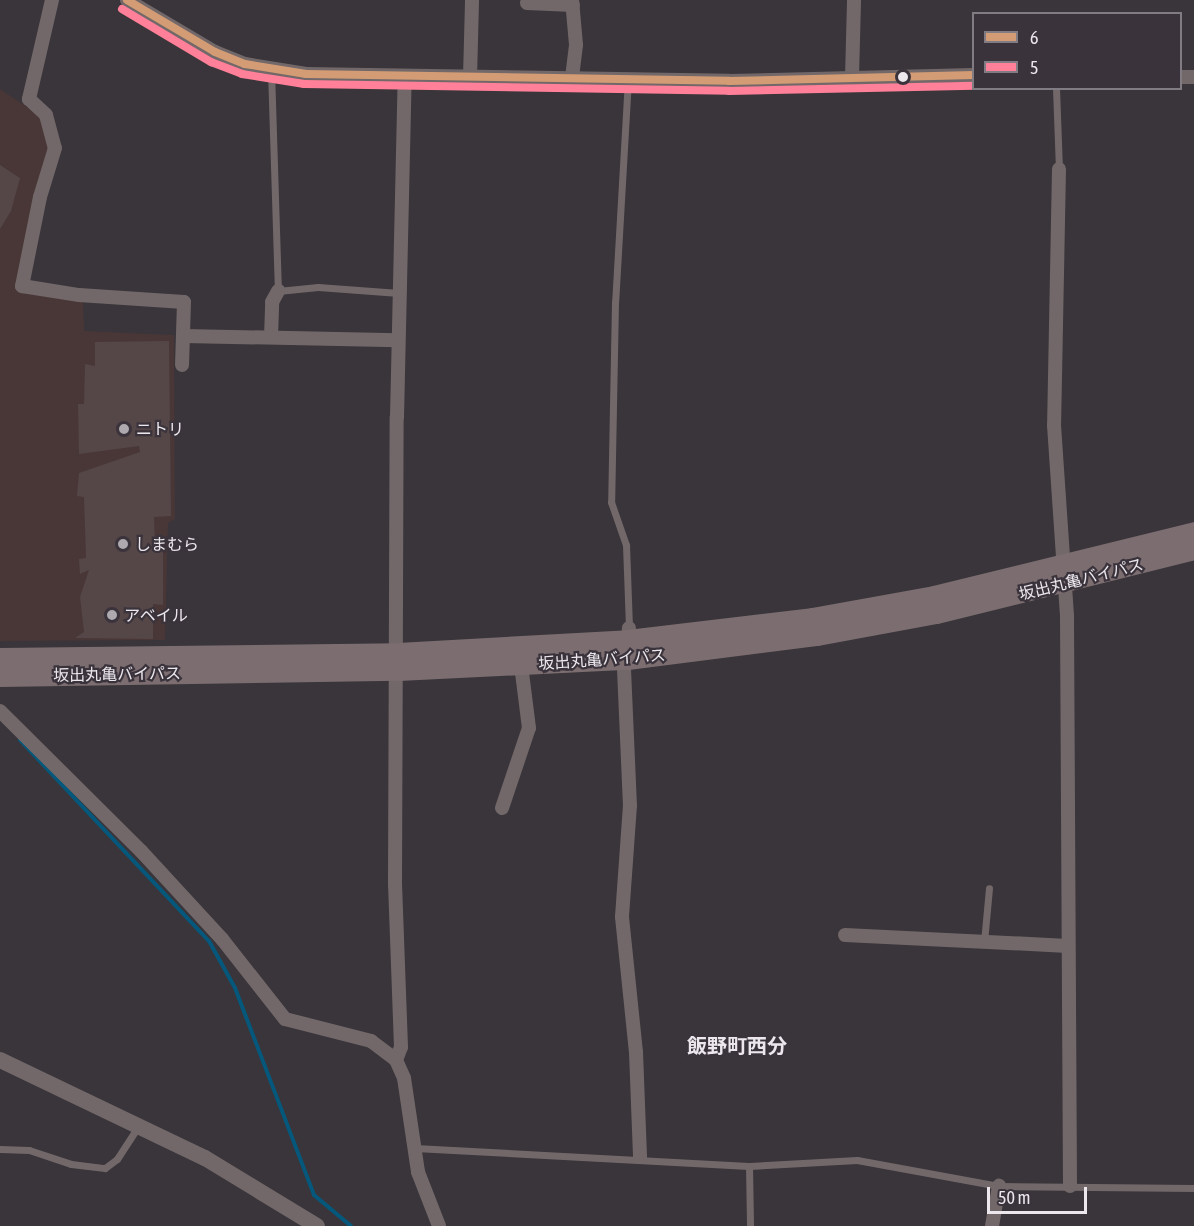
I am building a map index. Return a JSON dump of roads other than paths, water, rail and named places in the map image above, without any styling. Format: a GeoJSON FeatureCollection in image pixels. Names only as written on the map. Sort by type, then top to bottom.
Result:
{"type":"FeatureCollection","features":[{"type":"Feature","properties":{"kind":"highway","name":"坂出丸亀バイパス"},"geometry":{"type":"LineString","coordinates":[[1064,575],[1194,532]]}},
{"type":"Feature","properties":{"kind":"highway","name":"坂出丸亀バイパス"},"geometry":{"type":"LineString","coordinates":[[0,676],[398,662],[628,642],[812,618],[1064,575],[1194,549]]}},
{"type":"Feature","properties":{"kind":"highway","name":"坂出丸亀バイパス"},"geometry":{"type":"LineString","coordinates":[[0,658],[521,665],[628,642]]}},
{"type":"Feature","properties":{"kind":"street"},"geometry":{"type":"LineString","coordinates":[[52,0],[29,99],[46,115],[55,148],[40,197],[22,286],[79,295],[184,302],[182,365]]}},
{"type":"Feature","properties":{"kind":"street"},"geometry":{"type":"LineString","coordinates":[[470,78],[471,0]]}},
{"type":"Feature","properties":{"kind":"street"},"geometry":{"type":"LineString","coordinates":[[852,78],[854,0]]}},
{"type":"Feature","properties":{"kind":"street"},"geometry":{"type":"LineString","coordinates":[[131,1],[215,52],[272,70],[405,77],[572,79],[972,75]]}},
{"type":"Feature","properties":{"kind":"street"},"geometry":{"type":"LineString","coordinates":[[527,3],[573,3],[576,45],[572,79]]}},
{"type":"Feature","properties":{"kind":"street"},"geometry":{"type":"LineString","coordinates":[[396,1060],[401,1047],[395,885],[398,339],[405,77]]}},
{"type":"Feature","properties":{"kind":"street"},"geometry":{"type":"LineString","coordinates":[[1059,168],[1054,425],[1064,575],[1070,1186]]}},
{"type":"Feature","properties":{"kind":"street"},"geometry":{"type":"LineString","coordinates":[[272,337],[272,302],[278,291]]}},
{"type":"Feature","properties":{"kind":"street"},"geometry":{"type":"LineString","coordinates":[[183,336],[398,339]]}},
{"type":"Feature","properties":{"kind":"street"},"geometry":{"type":"LineString","coordinates":[[628,642],[624,669],[630,805],[622,917],[636,1052],[640,1157]]}},
{"type":"Feature","properties":{"kind":"street"},"geometry":{"type":"LineString","coordinates":[[502,808],[528,728],[521,665]]}},
{"type":"Feature","properties":{"kind":"street"},"geometry":{"type":"LineString","coordinates":[[0,711],[141,851],[222,939],[285,1019],[371,1041],[396,1060],[404,1078],[423,1189],[439,1226]]}},
{"type":"Feature","properties":{"kind":"street"},"geometry":{"type":"LineString","coordinates":[[845,935],[1068,946]]}},
{"type":"Feature","properties":{"kind":"street"},"geometry":{"type":"LineString","coordinates":[[0,1060],[139,1126],[249,1182],[317,1226]]}},
{"type":"Feature","properties":{"kind":"street"},"geometry":{"type":"LineString","coordinates":[[992,1226],[999,1185]]}},
{"type":"Feature","properties":{"kind":"lane"},"geometry":{"type":"LineString","coordinates":[[272,70],[278,291],[318,287],[399,293]]}},
{"type":"Feature","properties":{"kind":"lane"},"geometry":{"type":"LineString","coordinates":[[628,79],[615,302],[611,502],[626,545],[628,642]]}},
{"type":"Feature","properties":{"kind":"lane"},"geometry":{"type":"LineString","coordinates":[[1056,90],[1059,168]]}},
{"type":"Feature","properties":{"kind":"lane"},"geometry":{"type":"LineString","coordinates":[[984,943],[989,888]]}},
{"type":"Feature","properties":{"kind":"lane"},"geometry":{"type":"LineString","coordinates":[[0,1149],[29,1150],[82,1167],[105,1168],[117,1159],[139,1126]]}},
{"type":"Feature","properties":{"kind":"lane"},"geometry":{"type":"LineString","coordinates":[[415,1148],[640,1157],[749,1166],[857,1160],[999,1185],[1194,1188]]}},
{"type":"Feature","properties":{"kind":"lane"},"geometry":{"type":"LineString","coordinates":[[749,1166],[750,1226]]}},
{"type":"Feature","properties":{"kind":"waterway"},"geometry":{"type":"LineString","coordinates":[[20,740],[209,941],[235,988],[314,1195],[351,1226]]}},
{"type":"Feature","properties":{"kind":"place","name":"ニトリ"},"geometry":{"type":"Point","coordinates":[124,429]}},
{"type":"Feature","properties":{"kind":"place","name":"しまむら"},"geometry":{"type":"Point","coordinates":[123,544]}},
{"type":"Feature","properties":{"kind":"place","name":"アベイル"},"geometry":{"type":"Point","coordinates":[112,615]}},
{"type":"Feature","properties":{"kind":"district","name":"飯野町西分"},"geometry":{"type":"Point","coordinates":[737,1045]}}]}
